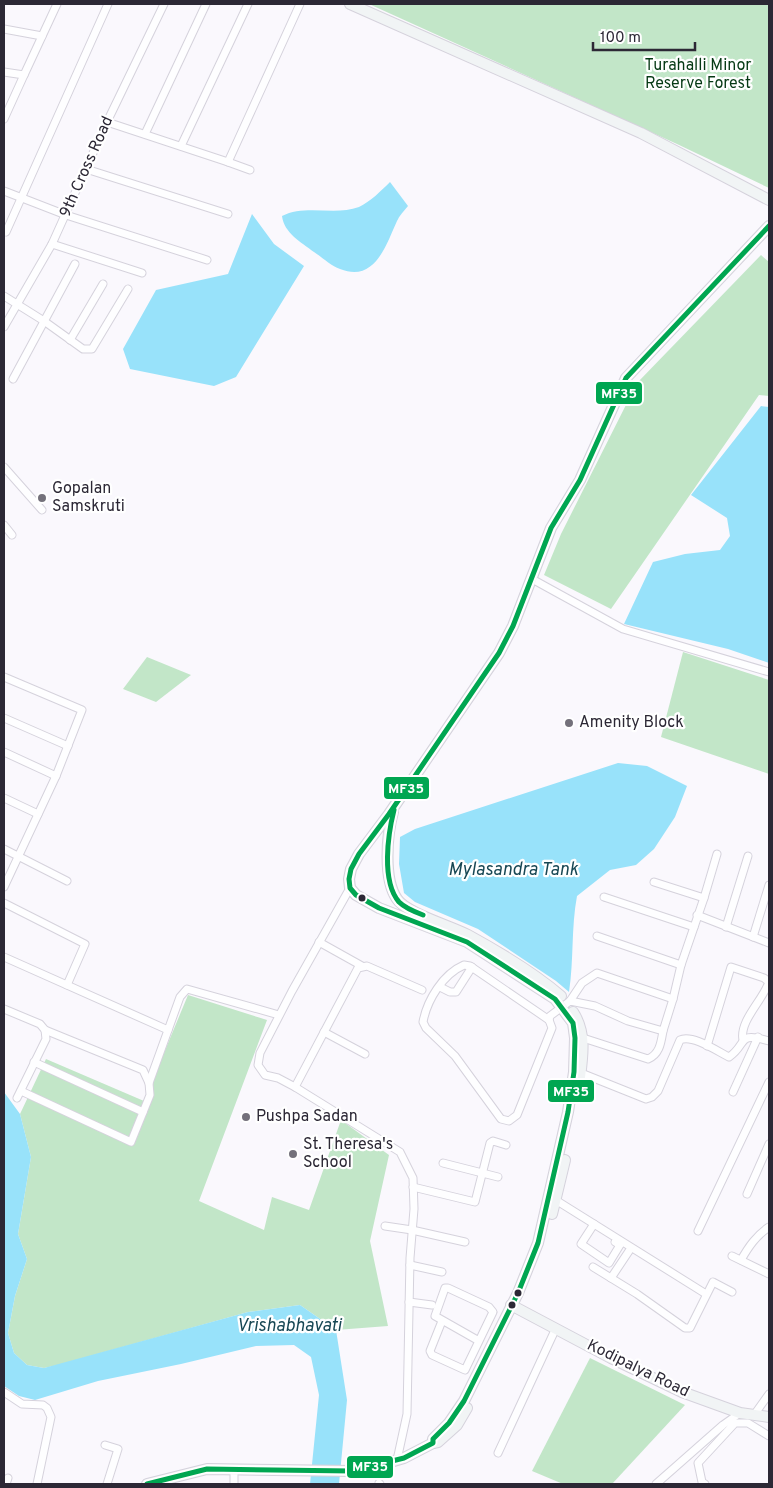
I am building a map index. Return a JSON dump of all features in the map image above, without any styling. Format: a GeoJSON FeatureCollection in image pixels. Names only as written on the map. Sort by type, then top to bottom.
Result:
{"type":"FeatureCollection","features":[{"type":"Feature","properties":{"kind":"main road"},"geometry":{"type":"LineString","coordinates":[[350,4],[641,133],[769,200]]}},
{"type":"Feature","properties":{"kind":"main road"},"geometry":{"type":"LineString","coordinates":[[553,1199],[575,1064],[575,1038],[566,1004],[555,999],[466,942],[379,908],[356,895],[350,888],[349,879],[359,854],[397,802],[499,652],[513,626],[551,528],[580,480],[626,378],[769,226]]}},
{"type":"Feature","properties":{"kind":"main road"},"geometry":{"type":"LineString","coordinates":[[147,1484],[207,1469],[352,1471],[397,1460],[438,1442],[457,1425],[474,1395],[538,1243],[553,1199],[574,1114],[583,1038],[580,1024],[566,1004],[542,980],[488,946],[412,910],[396,898],[390,877],[388,855],[389,834],[397,802]]}},
{"type":"Feature","properties":{"kind":"main road"},"geometry":{"type":"LineString","coordinates":[[433,1443],[433,1439],[449,1422],[464,1401],[513,1306]]}},
{"type":"Feature","properties":{"kind":"main road","name":"Kodipalya Road"},"geometry":{"type":"LineString","coordinates":[[513,1306],[611,1358],[682,1392],[740,1413],[769,1417]]}},
{"type":"Feature","properties":{"kind":"street"},"geometry":{"type":"LineString","coordinates":[[4,119],[57,4]]}},
{"type":"Feature","properties":{"kind":"street"},"geometry":{"type":"LineString","coordinates":[[4,231],[6,232],[108,4]]}},
{"type":"Feature","properties":{"kind":"street","name":"9th Cross Road"},"geometry":{"type":"LineString","coordinates":[[4,327],[52,244],[107,122],[164,4]]}},
{"type":"Feature","properties":{"kind":"street"},"geometry":{"type":"LineString","coordinates":[[145,134],[206,4]]}},
{"type":"Feature","properties":{"kind":"street"},"geometry":{"type":"LineString","coordinates":[[181,146],[248,4]]}},
{"type":"Feature","properties":{"kind":"street"},"geometry":{"type":"LineString","coordinates":[[228,162],[300,4]]}},
{"type":"Feature","properties":{"kind":"street"},"geometry":{"type":"LineString","coordinates":[[4,29],[42,36]]}},
{"type":"Feature","properties":{"kind":"street"},"geometry":{"type":"LineString","coordinates":[[4,72],[24,75]]}},
{"type":"Feature","properties":{"kind":"street"},"geometry":{"type":"LineString","coordinates":[[107,122],[250,170]]}},
{"type":"Feature","properties":{"kind":"street"},"geometry":{"type":"LineString","coordinates":[[86,169],[228,214]]}},
{"type":"Feature","properties":{"kind":"street"},"geometry":{"type":"LineString","coordinates":[[4,191],[66,215],[207,260]]}},
{"type":"Feature","properties":{"kind":"street"},"geometry":{"type":"LineString","coordinates":[[52,244],[142,273]]}},
{"type":"Feature","properties":{"kind":"street"},"geometry":{"type":"LineString","coordinates":[[13,379],[75,264]]}},
{"type":"Feature","properties":{"kind":"street"},"geometry":{"type":"LineString","coordinates":[[70,340],[103,284]]}},
{"type":"Feature","properties":{"kind":"street"},"geometry":{"type":"LineString","coordinates":[[4,296],[44,320],[84,349],[92,349],[128,289]]}},
{"type":"Feature","properties":{"kind":"street"},"geometry":{"type":"LineString","coordinates":[[4,466],[42,510]]}},
{"type":"Feature","properties":{"kind":"street"},"geometry":{"type":"LineString","coordinates":[[4,525],[12,535]]}},
{"type":"Feature","properties":{"kind":"street"},"geometry":{"type":"LineString","coordinates":[[532,580],[623,629],[769,672]]}},
{"type":"Feature","properties":{"kind":"street"},"geometry":{"type":"LineString","coordinates":[[4,677],[82,710],[56,776],[4,887]]}},
{"type":"Feature","properties":{"kind":"street"},"geometry":{"type":"LineString","coordinates":[[4,718],[68,746]]}},
{"type":"Feature","properties":{"kind":"street"},"geometry":{"type":"LineString","coordinates":[[4,752],[56,776]]}},
{"type":"Feature","properties":{"kind":"street"},"geometry":{"type":"LineString","coordinates":[[4,798],[38,814]]}},
{"type":"Feature","properties":{"kind":"street"},"geometry":{"type":"LineString","coordinates":[[4,849],[67,881]]}},
{"type":"Feature","properties":{"kind":"street"},"geometry":{"type":"LineString","coordinates":[[583,1038],[648,1059],[655,1056],[664,1031],[681,965],[717,854]]}},
{"type":"Feature","properties":{"kind":"street"},"geometry":{"type":"LineString","coordinates":[[726,927],[748,856]]}},
{"type":"Feature","properties":{"kind":"street"},"geometry":{"type":"LineString","coordinates":[[654,882],[704,898]]}},
{"type":"Feature","properties":{"kind":"street"},"geometry":{"type":"LineString","coordinates":[[753,937],[769,885]]}},
{"type":"Feature","properties":{"kind":"street"},"geometry":{"type":"LineString","coordinates":[[350,888],[260,1053],[258,1065],[265,1075],[278,1078],[296,1087],[400,1152],[413,1178],[407,1414],[397,1460]]}},
{"type":"Feature","properties":{"kind":"street"},"geometry":{"type":"LineString","coordinates":[[604,897],[694,927]]}},
{"type":"Feature","properties":{"kind":"street"},"geometry":{"type":"LineString","coordinates":[[4,903],[85,944],[67,985]]}},
{"type":"Feature","properties":{"kind":"street"},"geometry":{"type":"LineString","coordinates":[[697,915],[769,943]]}},
{"type":"Feature","properties":{"kind":"street"},"geometry":{"type":"LineString","coordinates":[[597,936],[681,965]]}},
{"type":"Feature","properties":{"kind":"street"},"geometry":{"type":"LineString","coordinates":[[319,942],[362,966],[367,966],[422,990]]}},
{"type":"Feature","properties":{"kind":"street"},"geometry":{"type":"LineString","coordinates":[[4,957],[168,1030]]}},
{"type":"Feature","properties":{"kind":"street"},"geometry":{"type":"LineString","coordinates":[[464,965],[472,967],[549,1020],[552,1028],[517,1115],[510,1121],[501,1119],[455,1056],[426,1028],[423,1022],[425,1013],[440,987],[446,977],[457,968],[464,965]]}},
{"type":"Feature","properties":{"kind":"street"},"geometry":{"type":"LineString","coordinates":[[296,1087],[354,973],[362,966]]}},
{"type":"Feature","properties":{"kind":"street"},"geometry":{"type":"LineString","coordinates":[[440,987],[450,992],[456,992],[472,967]]}},
{"type":"Feature","properties":{"kind":"street"},"geometry":{"type":"LineString","coordinates":[[580,1073],[646,1098],[652,1097],[658,1091],[680,1040],[685,1038],[694,1040],[729,1057],[733,1054],[742,1040],[747,1022],[769,982],[764,978],[731,967],[707,1046]]}},
{"type":"Feature","properties":{"kind":"street"},"geometry":{"type":"LineString","coordinates":[[549,1020],[550,1016],[566,1004],[582,983],[597,973],[673,999]]}},
{"type":"Feature","properties":{"kind":"street"},"geometry":{"type":"LineString","coordinates":[[149,1083],[180,997],[187,989],[280,1015]]}},
{"type":"Feature","properties":{"kind":"street"},"geometry":{"type":"LineString","coordinates":[[566,1004],[595,1006],[628,1021],[664,1031]]}},
{"type":"Feature","properties":{"kind":"street"},"geometry":{"type":"LineString","coordinates":[[4,1009],[40,1024],[46,1030],[143,1070],[149,1083],[150,1095],[131,1142],[21,1090]]}},
{"type":"Feature","properties":{"kind":"street"},"geometry":{"type":"LineString","coordinates":[[17,1098],[46,1039],[46,1030]]}},
{"type":"Feature","properties":{"kind":"street"},"geometry":{"type":"LineString","coordinates":[[324,1032],[365,1054]]}},
{"type":"Feature","properties":{"kind":"street"},"geometry":{"type":"LineString","coordinates":[[742,1040],[749,1037],[758,1037],[769,1040]]}},
{"type":"Feature","properties":{"kind":"street"},"geometry":{"type":"LineString","coordinates":[[733,1092],[758,1037]]}},
{"type":"Feature","properties":{"kind":"street"},"geometry":{"type":"LineString","coordinates":[[34,1062],[143,1112]]}},
{"type":"Feature","properties":{"kind":"street"},"geometry":{"type":"LineString","coordinates":[[698,1231],[769,1082]]}},
{"type":"Feature","properties":{"kind":"street"},"geometry":{"type":"LineString","coordinates":[[413,1187],[475,1202],[490,1143],[493,1141],[506,1145]]}},
{"type":"Feature","properties":{"kind":"street"},"geometry":{"type":"LineString","coordinates":[[747,1194],[769,1144]]}},
{"type":"Feature","properties":{"kind":"street"},"geometry":{"type":"LineString","coordinates":[[443,1163],[498,1177]]}},
{"type":"Feature","properties":{"kind":"street"},"geometry":{"type":"LineString","coordinates":[[553,1199],[706,1294]]}},
{"type":"Feature","properties":{"kind":"street"},"geometry":{"type":"LineString","coordinates":[[593,1225],[620,1245],[609,1263],[581,1244],[593,1225]]}},
{"type":"Feature","properties":{"kind":"street"},"geometry":{"type":"LineString","coordinates":[[385,1226],[465,1242]]}},
{"type":"Feature","properties":{"kind":"street"},"geometry":{"type":"LineString","coordinates":[[741,1260],[749,1245],[769,1227]]}},
{"type":"Feature","properties":{"kind":"street"},"geometry":{"type":"LineString","coordinates":[[612,1278],[631,1248]]}},
{"type":"Feature","properties":{"kind":"street"},"geometry":{"type":"LineString","coordinates":[[732,1256],[769,1274]]}},
{"type":"Feature","properties":{"kind":"street"},"geometry":{"type":"LineString","coordinates":[[410,1265],[442,1272]]}},
{"type":"Feature","properties":{"kind":"street"},"geometry":{"type":"LineString","coordinates":[[593,1267],[685,1328],[690,1328],[713,1282],[732,1292]]}},
{"type":"Feature","properties":{"kind":"street"},"geometry":{"type":"LineString","coordinates":[[442,1322],[430,1351],[432,1355],[465,1370],[479,1340],[493,1312],[492,1309],[448,1288],[445,1288],[435,1313],[437,1319],[442,1322],[479,1340],[492,1346]]}},
{"type":"Feature","properties":{"kind":"street"},"geometry":{"type":"LineString","coordinates":[[409,1302],[432,1305]]}},
{"type":"Feature","properties":{"kind":"street"},"geometry":{"type":"LineString","coordinates":[[498,1453],[556,1328]]}},
{"type":"Feature","properties":{"kind":"street"},"geometry":{"type":"LineString","coordinates":[[4,1392],[22,1404],[44,1405],[50,1413],[51,1418],[36,1484]]}},
{"type":"Feature","properties":{"kind":"street"},"geometry":{"type":"LineString","coordinates":[[754,1415],[769,1394]]}},
{"type":"Feature","properties":{"kind":"street"},"geometry":{"type":"LineString","coordinates":[[656,1484],[723,1425],[740,1413]]}},
{"type":"Feature","properties":{"kind":"street"},"geometry":{"type":"LineString","coordinates":[[706,1484],[702,1482],[698,1463],[735,1424],[748,1423],[769,1436]]}},
{"type":"Feature","properties":{"kind":"street"},"geometry":{"type":"LineString","coordinates":[[105,1445],[118,1449],[107,1484]]}},
{"type":"Feature","properties":{"kind":"street"},"geometry":{"type":"LineString","coordinates":[[234,1469],[234,1484]]}},
{"type":"Feature","properties":{"kind":"green space","name":"Turahalli Minor Reserve Forest"},"geometry":{"type":"Polygon","coordinates":[[[369,4],[769,4],[769,188],[677,144],[369,4]]]}},
{"type":"Feature","properties":{"kind":"green space"},"geometry":{"type":"Polygon","coordinates":[[[761,255],[769,262],[769,396],[759,395],[611,609],[544,575],[561,534],[637,383],[761,255]]]}},
{"type":"Feature","properties":{"kind":"green space"},"geometry":{"type":"Polygon","coordinates":[[[683,652],[769,680],[769,774],[661,737],[683,652]]]}},
{"type":"Feature","properties":{"kind":"green space"},"geometry":{"type":"Polygon","coordinates":[[[147,657],[191,675],[156,702],[123,689],[147,657]]]}},
{"type":"Feature","properties":{"kind":"green space"},"geometry":{"type":"Polygon","coordinates":[[[188,995],[267,1020],[199,1201],[264,1230],[272,1197],[309,1210],[341,1120],[389,1155],[370,1241],[388,1326],[336,1330],[300,1305],[248,1312],[58,1365],[44,1368],[27,1365],[14,1353],[8,1333],[15,1296],[27,1259],[18,1234],[31,1157],[20,1114],[46,1059],[144,1101],[188,995]]]}},
{"type":"Feature","properties":{"kind":"green space"},"geometry":{"type":"Polygon","coordinates":[[[590,1358],[685,1405],[612,1484],[563,1484],[532,1471],[590,1358]]]}},
{"type":"Feature","properties":{"kind":"water"},"geometry":{"type":"Polygon","coordinates":[[[390,182],[408,206],[398,219],[378,259],[362,271],[352,272],[333,266],[294,237],[283,222],[282,216],[300,211],[340,211],[359,207],[372,199],[390,182]]]}},
{"type":"Feature","properties":{"kind":"water"},"geometry":{"type":"Polygon","coordinates":[[[252,214],[274,244],[304,266],[236,377],[214,386],[130,369],[123,349],[156,290],[228,274],[252,214]]]}},
{"type":"Feature","properties":{"kind":"water"},"geometry":{"type":"Polygon","coordinates":[[[761,406],[769,407],[769,663],[728,649],[624,624],[653,562],[685,554],[720,550],[730,536],[727,518],[691,495],[761,406]]]}},
{"type":"Feature","properties":{"kind":"water","name":"Mylasandra Tank"},"geometry":{"type":"Polygon","coordinates":[[[618,763],[647,766],[687,786],[675,817],[654,849],[636,865],[610,870],[577,896],[569,992],[556,981],[478,929],[415,902],[404,893],[399,864],[400,837],[415,829],[618,763]]]}},
{"type":"Feature","properties":{"kind":"water","name":"Vrishabhavati"},"geometry":{"type":"Polygon","coordinates":[[[4,1092],[20,1114],[31,1157],[18,1234],[27,1259],[15,1296],[8,1333],[14,1353],[27,1365],[44,1368],[248,1312],[300,1305],[336,1330],[347,1400],[339,1484],[310,1484],[319,1395],[311,1357],[294,1345],[256,1346],[98,1381],[35,1400],[19,1396],[4,1386],[4,1092]]]}},
{"type":"Feature","properties":{"kind":"transit line","name":"MF35"},"geometry":{"type":"LineString","coordinates":[[147,1484],[207,1469],[352,1471],[404,1458],[433,1443],[433,1439],[449,1423],[464,1401],[518,1293],[538,1243],[568,1112],[574,1072],[575,1038],[573,1023],[555,999],[467,942],[379,908],[356,895],[350,888],[351,869],[359,854],[389,814],[499,653],[513,626],[551,528],[580,480],[626,378],[769,226]]}},
{"type":"Feature","properties":{"kind":"transit line","name":"MF35"},"geometry":{"type":"LineString","coordinates":[[394,810],[388,844],[388,870],[393,893],[399,902],[407,908],[423,915]]}},
{"type":"Feature","properties":{"kind":"place","name":"Gopalan Samskruti"},"geometry":{"type":"Point","coordinates":[42,498]}},
{"type":"Feature","properties":{"kind":"place","name":"Amenity Block"},"geometry":{"type":"Point","coordinates":[569,723]}},
{"type":"Feature","properties":{"kind":"place","name":"Pushpa Sadan"},"geometry":{"type":"Point","coordinates":[246,1117]}},
{"type":"Feature","properties":{"kind":"place","name":"St. Theresa's School"},"geometry":{"type":"Point","coordinates":[293,1154]}}]}
